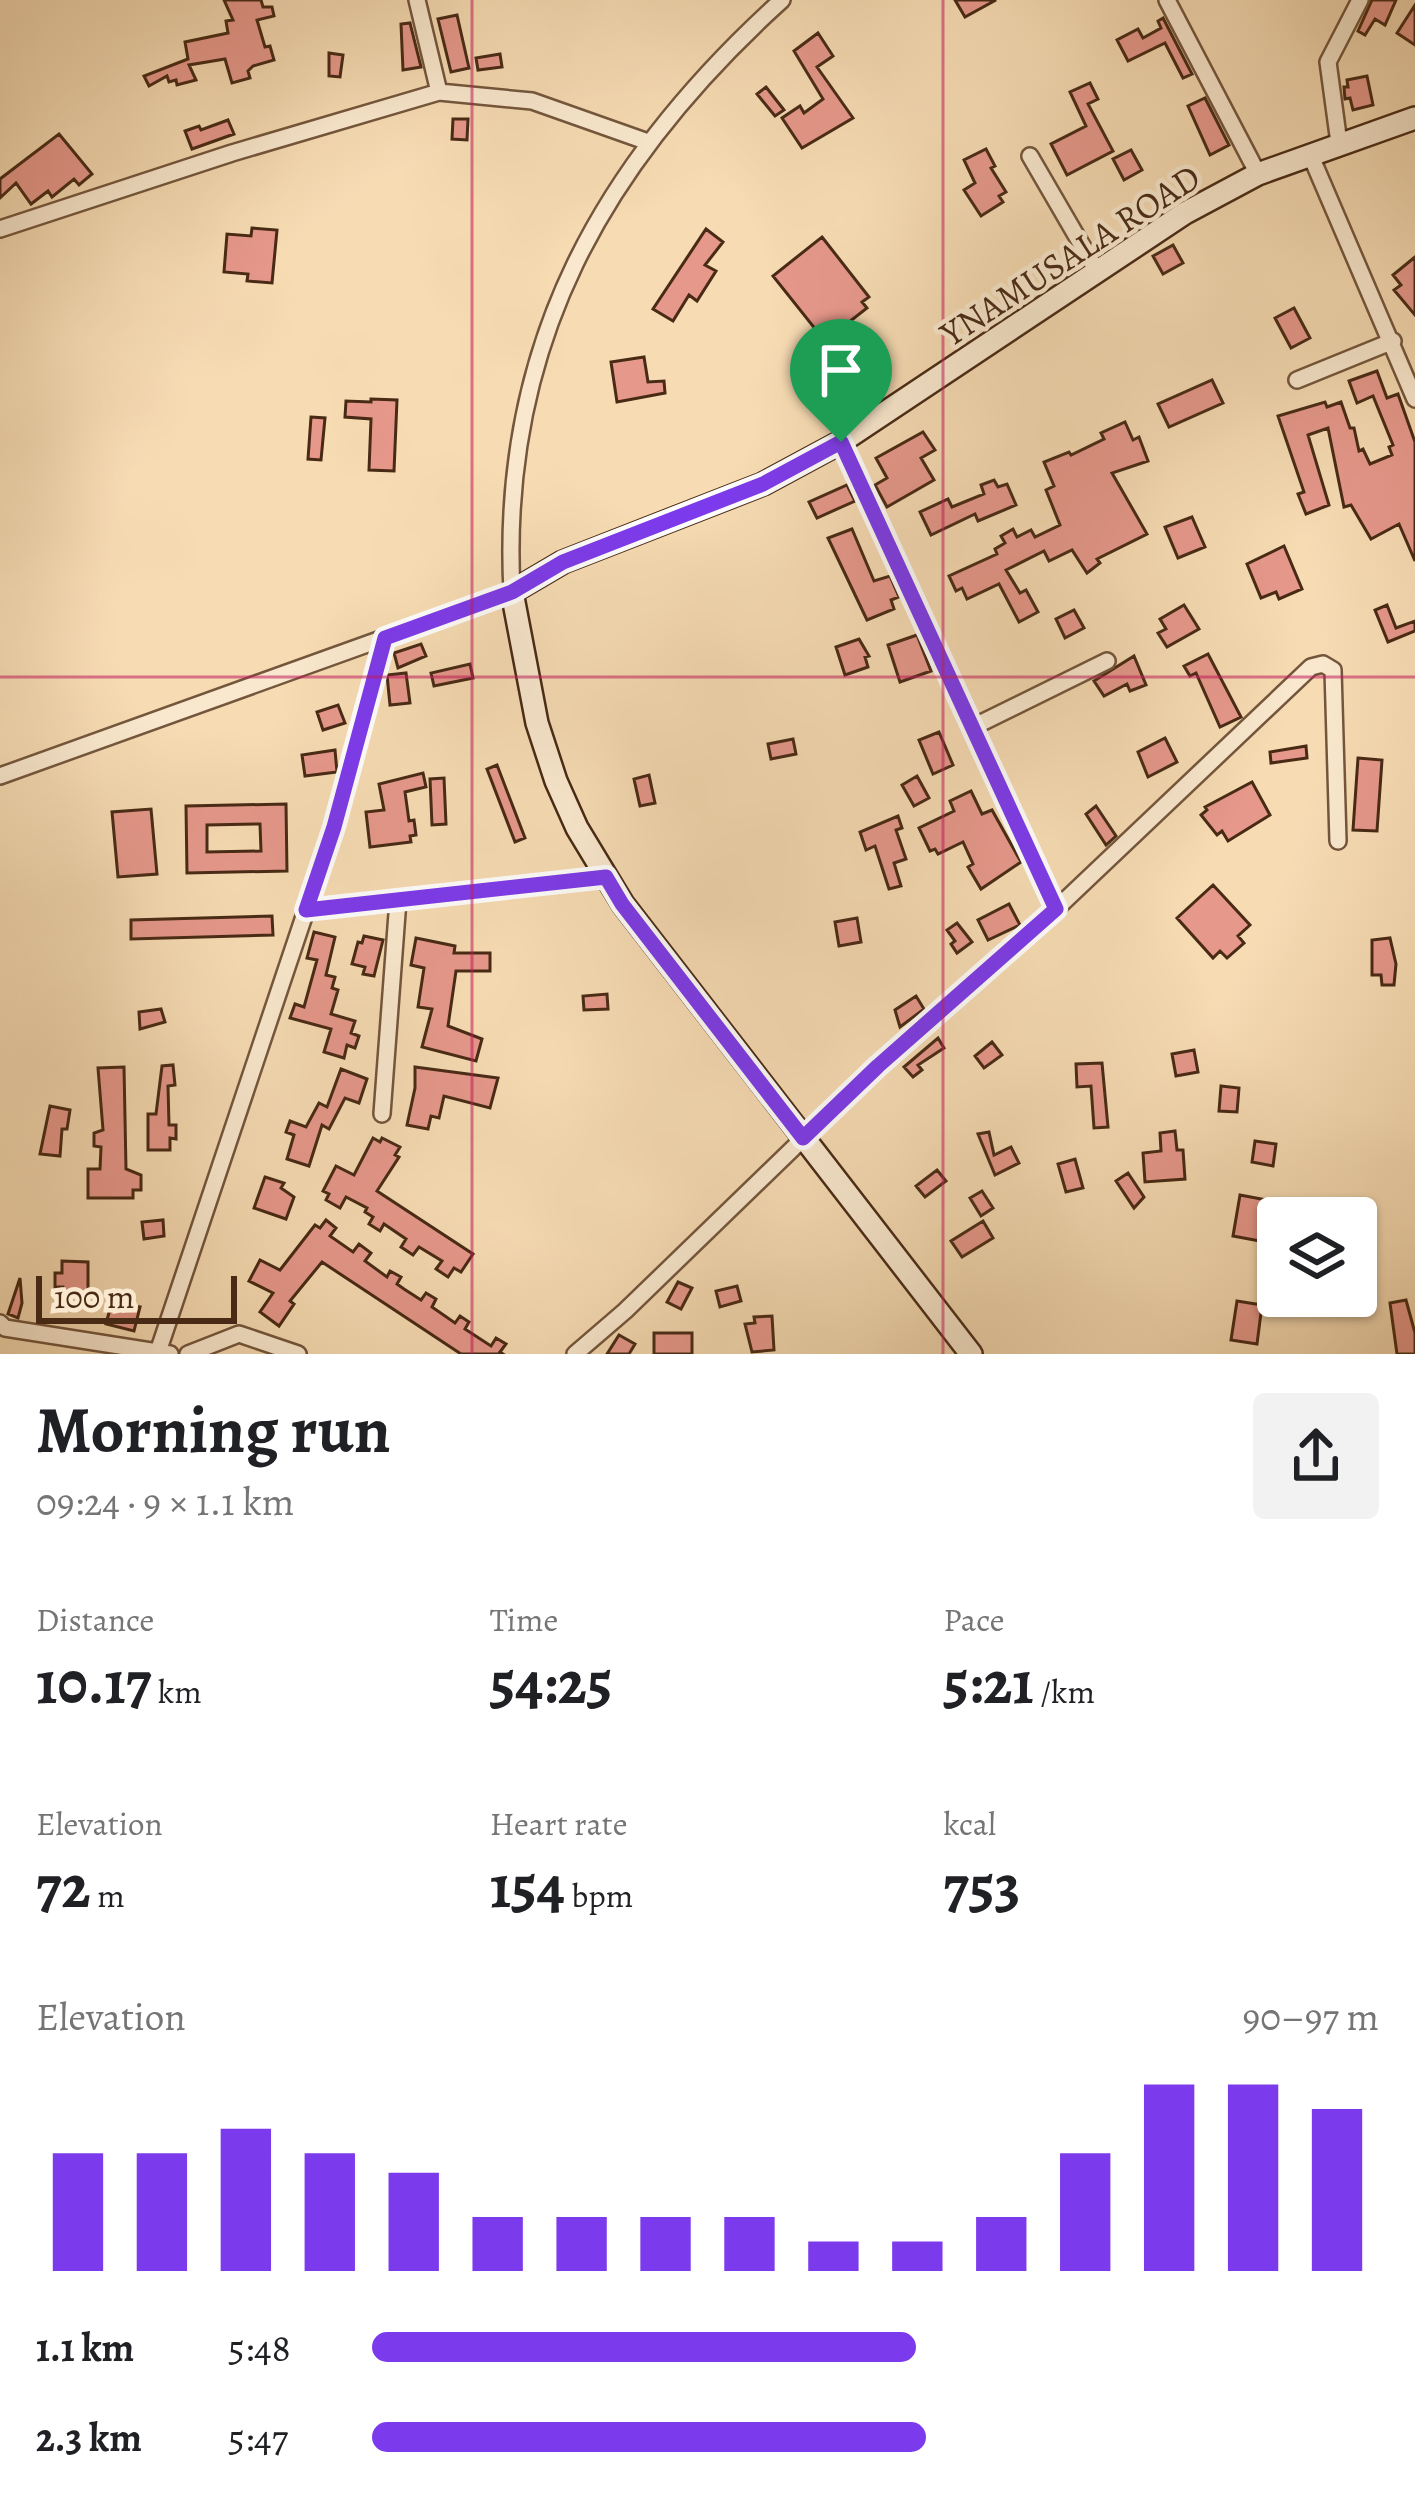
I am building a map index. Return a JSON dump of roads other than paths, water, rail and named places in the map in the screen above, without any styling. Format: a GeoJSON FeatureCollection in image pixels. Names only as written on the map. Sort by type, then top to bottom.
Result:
{"type":"FeatureCollection","features":[{"type":"Feature","properties":{"kind":"main road","name":"YNAMUSALA ROAD"},"geometry":{"type":"LineString","coordinates":[[512,592],[563,562],[763,484],[841,442],[1185,213],[1258,174],[1415,118]]}},
{"type":"Feature","properties":{"kind":"main road"},"geometry":{"type":"LineString","coordinates":[[512,592],[543,742],[577,828],[622,904],[971,1354]]}},
{"type":"Feature","properties":{"kind":"street"},"geometry":{"type":"LineString","coordinates":[[417,0],[440,92]]}},
{"type":"Feature","properties":{"kind":"street"},"geometry":{"type":"LineString","coordinates":[[0,776],[512,592],[508,522],[531,373],[596,221],[648,142],[703,76],[782,0]]}},
{"type":"Feature","properties":{"kind":"street"},"geometry":{"type":"LineString","coordinates":[[1167,0],[1258,174]]}},
{"type":"Feature","properties":{"kind":"street"},"geometry":{"type":"LineString","coordinates":[[1339,143],[1328,62],[1360,0]]}},
{"type":"Feature","properties":{"kind":"street"},"geometry":{"type":"LineString","coordinates":[[0,229],[440,92],[532,101],[648,142]]}},
{"type":"Feature","properties":{"kind":"street"},"geometry":{"type":"LineString","coordinates":[[1310,154],[1415,398]]}},
{"type":"Feature","properties":{"kind":"street"},"geometry":{"type":"LineString","coordinates":[[1030,156],[1098,273]]}},
{"type":"Feature","properties":{"kind":"street"},"geometry":{"type":"LineString","coordinates":[[1297,380],[1393,341]]}},
{"type":"Feature","properties":{"kind":"street"},"geometry":{"type":"LineString","coordinates":[[841,442],[1056,909]]}},
{"type":"Feature","properties":{"kind":"street"},"geometry":{"type":"LineString","coordinates":[[0,1323],[5,1328],[164,1353],[334,827],[385,638]]}},
{"type":"Feature","properties":{"kind":"street"},"geometry":{"type":"LineString","coordinates":[[974,726],[1107,661]]}},
{"type":"Feature","properties":{"kind":"street"},"geometry":{"type":"LineString","coordinates":[[575,1354],[878,1066],[1056,909],[1311,667],[1323,664],[1333,670],[1338,841]]}},
{"type":"Feature","properties":{"kind":"street"},"geometry":{"type":"LineString","coordinates":[[306,910],[606,877]]}},
{"type":"Feature","properties":{"kind":"street"},"geometry":{"type":"LineString","coordinates":[[382,1114],[398,900]]}},
{"type":"Feature","properties":{"kind":"street"},"geometry":{"type":"LineString","coordinates":[[188,1354],[239,1334],[298,1354]]}}]}
